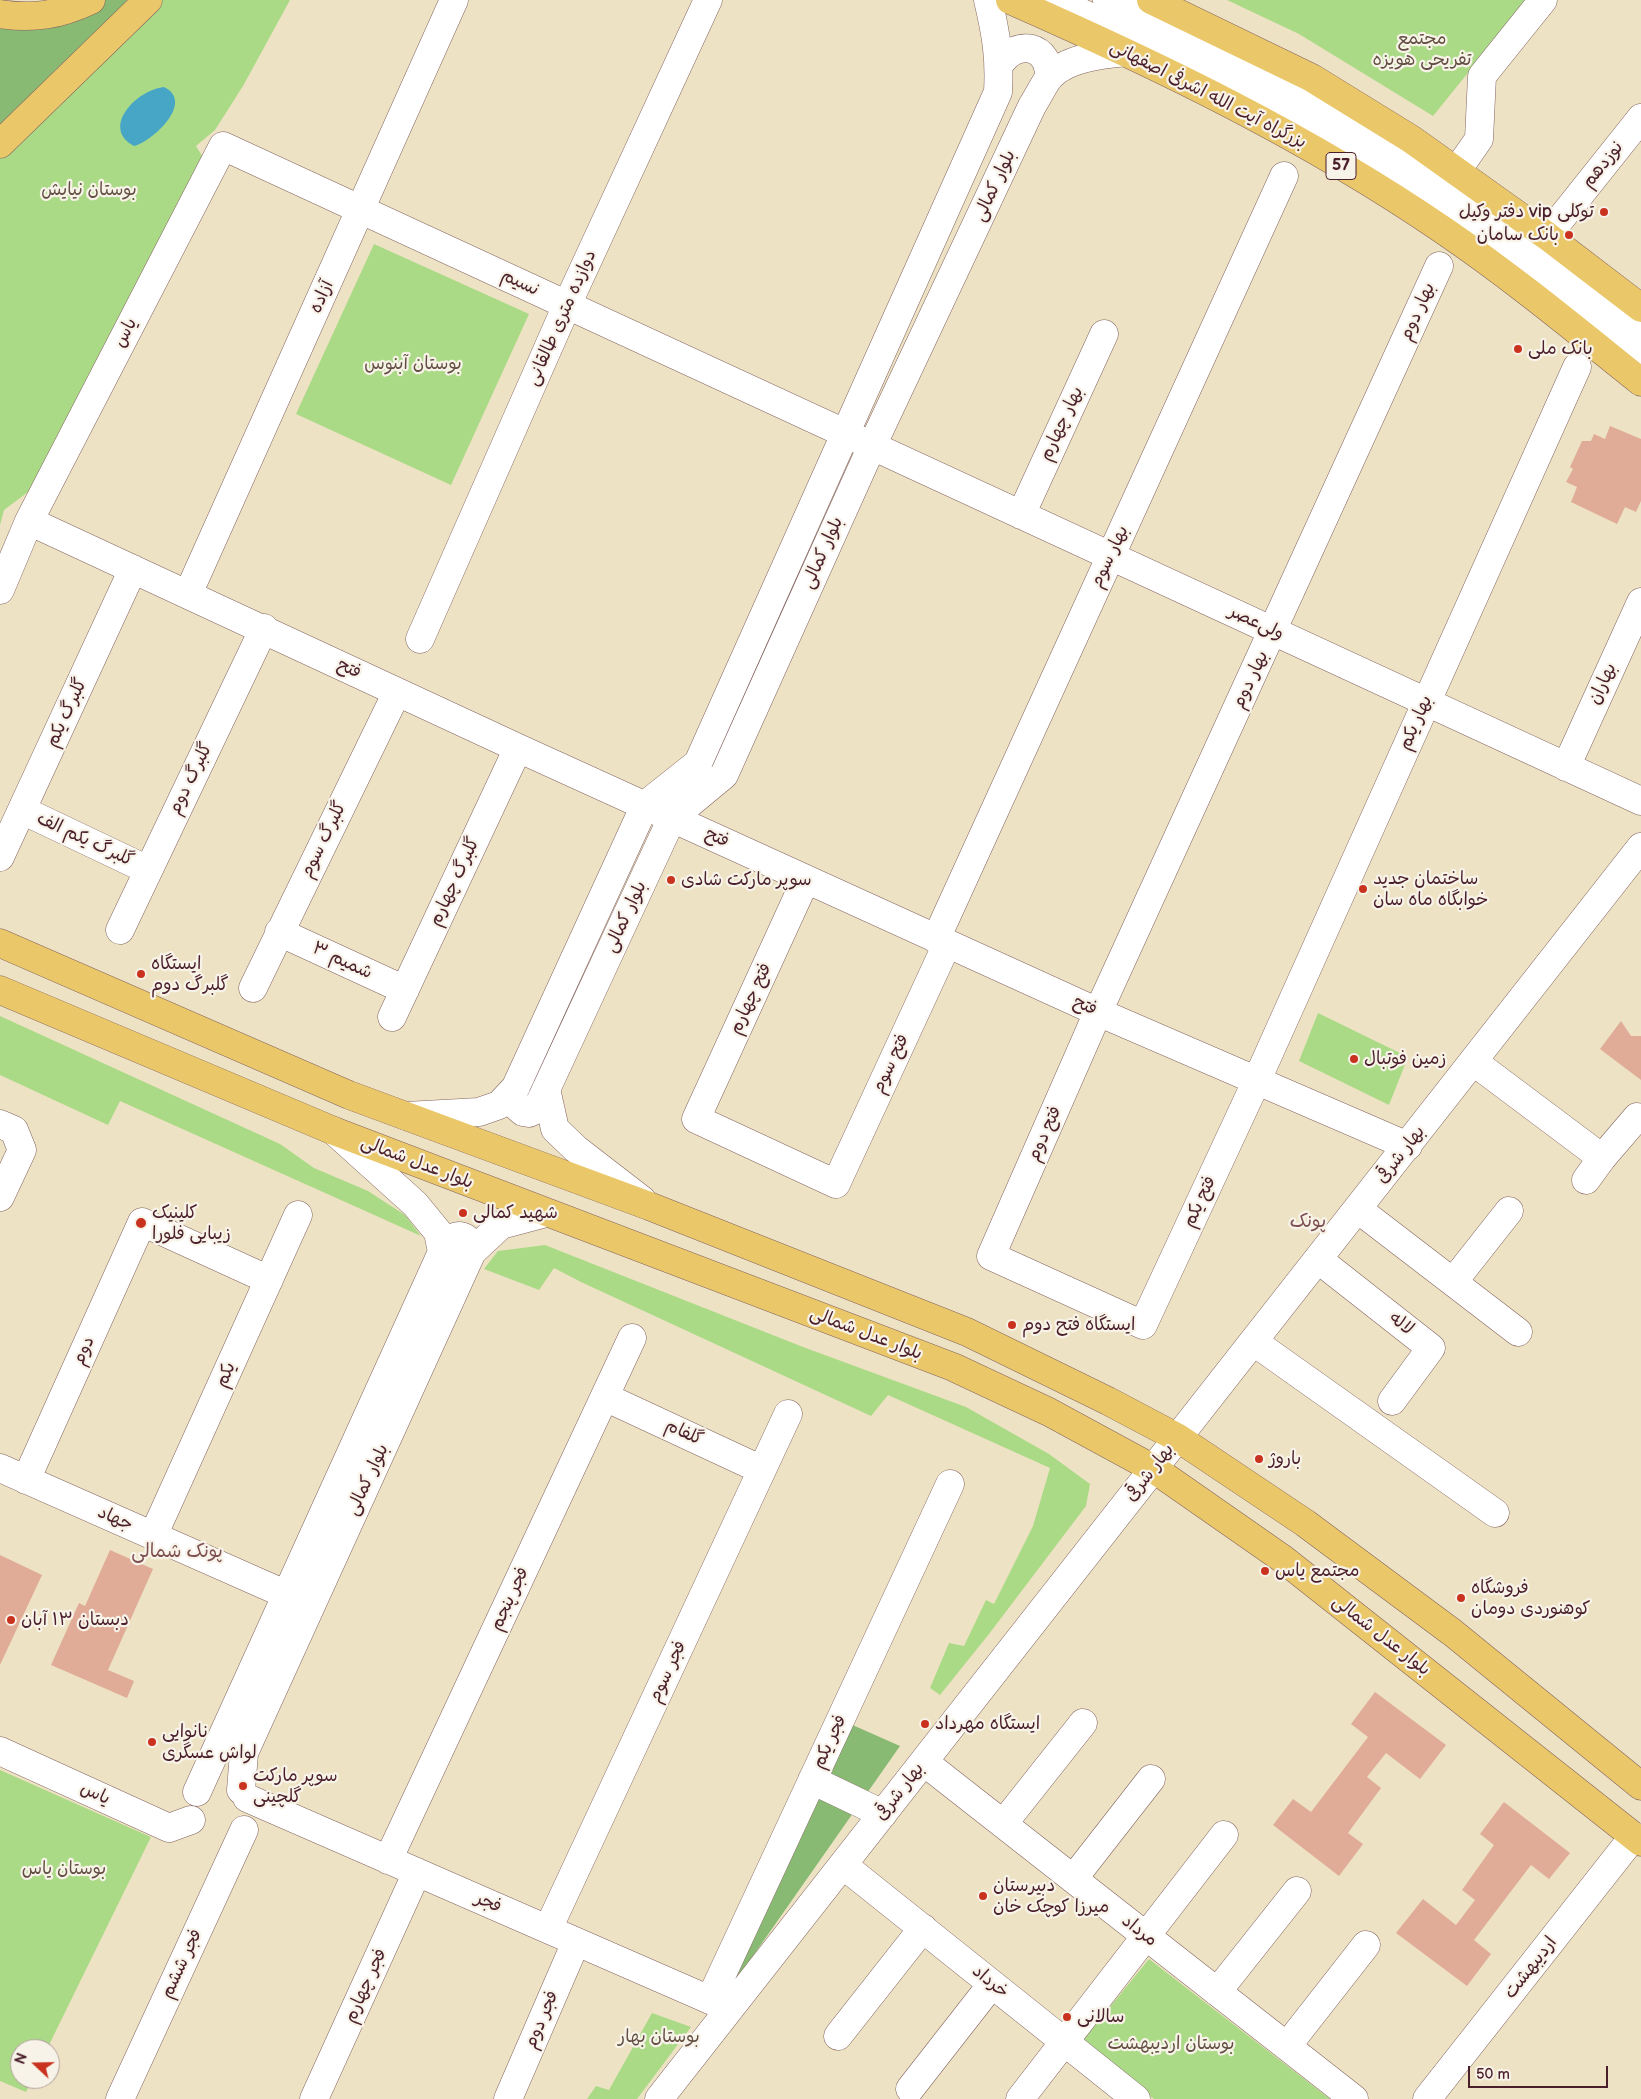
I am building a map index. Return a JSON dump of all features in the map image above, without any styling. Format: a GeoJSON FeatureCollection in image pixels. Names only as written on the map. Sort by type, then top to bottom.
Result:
{"type":"FeatureCollection","features":[{"type":"Feature","properties":{"kind":"main road"},"geometry":{"type":"LineString","coordinates":[[0,14],[26,17],[49,15],[71,10],[91,0]]}},
{"type":"Feature","properties":{"kind":"main road"},"geometry":{"type":"LineString","coordinates":[[0,144],[148,0]]}},
{"type":"Feature","properties":{"kind":"main road","name":"بزرگراه آیت الله اشرفی اصفهانی"},"geometry":{"type":"LineString","coordinates":[[1010,0],[1127,52],[1274,126],[1378,188],[1443,230],[1515,281],[1641,382]]}},
{"type":"Feature","properties":{"kind":"main road"},"geometry":{"type":"LineString","coordinates":[[1151,0],[1312,78],[1411,139],[1547,236],[1641,308]]}},
{"type":"Feature","properties":{"kind":"main road"},"geometry":{"type":"LineString","coordinates":[[0,943],[349,1095],[649,1206],[967,1332],[1065,1379],[1178,1438],[1305,1523],[1453,1633],[1641,1786]]}},
{"type":"Feature","properties":{"kind":"main road","name":"بلوار عدل شمالی"},"geometry":{"type":"LineString","coordinates":[[0,990],[334,1132],[954,1367],[1049,1412],[1154,1469],[1283,1559],[1637,1839]]}},
{"type":"Feature","properties":{"kind":"street","name":"آزاده"},"geometry":{"type":"LineString","coordinates":[[188,594],[454,0]]}},
{"type":"Feature","properties":{"kind":"street","name":"دوازده متری طالقانی"},"geometry":{"type":"LineString","coordinates":[[420,638],[567,305],[708,0]]}},
{"type":"Feature","properties":{"kind":"street","name":"بلوار کمالی"},"geometry":{"type":"LineString","coordinates":[[405,1116],[479,1112],[499,1104],[514,1090],[645,805],[698,764],[998,92],[1000,64],[998,43],[988,0]]}},
{"type":"Feature","properties":{"kind":"street"},"geometry":{"type":"LineString","coordinates":[[1054,0],[1288,113],[1435,201],[1516,259],[1641,356]]}},
{"type":"Feature","properties":{"kind":"street"},"geometry":{"type":"LineString","coordinates":[[1107,0],[1347,118],[1454,188],[1545,251],[1641,326]]}},
{"type":"Feature","properties":{"kind":"street"},"geometry":{"type":"LineString","coordinates":[[1456,172],[1479,139],[1482,76],[1543,0]]}},
{"type":"Feature","properties":{"kind":"street"},"geometry":{"type":"LineString","coordinates":[[1000,64],[1010,52],[1017,48],[1034,50],[1042,54],[1047,62],[1049,78]]}},
{"type":"Feature","properties":{"kind":"street","name":"بلوار کمالی"},"geometry":{"type":"LineString","coordinates":[[542,1099],[672,818],[724,775],[872,446],[1032,106],[1049,78],[1068,65],[1093,55],[1127,52]]}},
{"type":"Feature","properties":{"kind":"street","name":"نوزدهم"},"geometry":{"type":"LineString","coordinates":[[1547,236],[1641,118]]}},
{"type":"Feature","properties":{"kind":"street","name":"نسیم"},"geometry":{"type":"LineString","coordinates":[[223,146],[872,446]]}},
{"type":"Feature","properties":{"kind":"street","name":"یاس"},"geometry":{"type":"LineString","coordinates":[[0,590],[30,521],[223,146]]}},
{"type":"Feature","properties":{"kind":"street","name":"بهار سوم"},"geometry":{"type":"LineString","coordinates":[[941,941],[1110,556],[1284,176]]}},
{"type":"Feature","properties":{"kind":"street","name":"بهار دوم"},"geometry":{"type":"LineString","coordinates":[[1098,1012],[1439,266]]}},
{"type":"Feature","properties":{"kind":"street","name":"بهار چهارم"},"geometry":{"type":"LineString","coordinates":[[1021,515],[1104,334]]}},
{"type":"Feature","properties":{"kind":"street","name":"بهار یکم"},"geometry":{"type":"LineString","coordinates":[[1258,1080],[1425,702],[1577,367]]}},
{"type":"Feature","properties":{"kind":"street","name":"ولی‌عصر"},"geometry":{"type":"LineString","coordinates":[[872,446],[1641,801]]}},
{"type":"Feature","properties":{"kind":"street","name":"فتح"},"geometry":{"type":"LineString","coordinates":[[30,521],[264,628],[518,748],[941,941],[1098,1012],[1408,1146]]}},
{"type":"Feature","properties":{"kind":"street","name":"گلبرگ یکم"},"geometry":{"type":"LineString","coordinates":[[0,857],[133,569]]}},
{"type":"Feature","properties":{"kind":"street","name":"بهاران"},"geometry":{"type":"LineString","coordinates":[[1566,766],[1641,602]]}},
{"type":"Feature","properties":{"kind":"street","name":"گلبرگ دوم"},"geometry":{"type":"LineString","coordinates":[[120,930],[264,628]]}},
{"type":"Feature","properties":{"kind":"street","name":"گلبرگ سوم"},"geometry":{"type":"LineString","coordinates":[[253,988],[397,692]]}},
{"type":"Feature","properties":{"kind":"street","name":"گلبرگ چهارم"},"geometry":{"type":"LineString","coordinates":[[392,1017],[518,748]]}},
{"type":"Feature","properties":{"kind":"street","name":"گلبرگ یکم الف"},"geometry":{"type":"LineString","coordinates":[[22,810],[148,870]]}},
{"type":"Feature","properties":{"kind":"street","name":"بهار شرقی"},"geometry":{"type":"LineString","coordinates":[[660,2099],[720,2004],[843,1864],[883,1814],[1320,1260],[1641,847]]}},
{"type":"Feature","properties":{"kind":"street","name":"فتح چهارم"},"geometry":{"type":"LineString","coordinates":[[806,879],[696,1119],[836,1184]]}},
{"type":"Feature","properties":{"kind":"street","name":"شمیم ۳"},"geometry":{"type":"LineString","coordinates":[[279,932],[405,990]]}},
{"type":"Feature","properties":{"kind":"street","name":"فتح سوم"},"geometry":{"type":"LineString","coordinates":[[836,1184],[941,941]]}},
{"type":"Feature","properties":{"kind":"street","name":"فتح دوم"},"geometry":{"type":"LineString","coordinates":[[1098,1012],[991,1256],[1143,1325]]}},
{"type":"Feature","properties":{"kind":"street"},"geometry":{"type":"LineString","coordinates":[[1474,1062],[1602,1158]]}},
{"type":"Feature","properties":{"kind":"street","name":"فتح یکم"},"geometry":{"type":"LineString","coordinates":[[1143,1325],[1258,1080]]}},
{"type":"Feature","properties":{"kind":"street"},"geometry":{"type":"LineString","coordinates":[[514,1090],[515,1105],[518,1109],[529,1113],[542,1099],[555,1129],[576,1150],[649,1206]]}},
{"type":"Feature","properties":{"kind":"street"},"geometry":{"type":"LineString","coordinates":[[1586,1180],[1637,1117]]}},
{"type":"Feature","properties":{"kind":"street"},"geometry":{"type":"LineString","coordinates":[[0,1197],[22,1150],[7,1127]]}},
{"type":"Feature","properties":{"kind":"street"},"geometry":{"type":"LineString","coordinates":[[334,1132],[415,1204],[438,1232],[444,1247],[455,1236],[461,1236],[467,1239],[472,1252]]}},
{"type":"Feature","properties":{"kind":"street"},"geometry":{"type":"LineString","coordinates":[[1359,1210],[1518,1332]]}},
{"type":"Feature","properties":{"kind":"street"},"geometry":{"type":"LineString","coordinates":[[1452,1282],[1508,1211]]}},
{"type":"Feature","properties":{"kind":"street","name":"بلوار کمالی"},"geometry":{"type":"LineString","coordinates":[[244,1794],[244,1753],[472,1252],[501,1226],[546,1212]]}},
{"type":"Feature","properties":{"kind":"street","name":"یکم"},"geometry":{"type":"LineString","coordinates":[[153,1536],[298,1215]]}},
{"type":"Feature","properties":{"kind":"street","name":"دوم"},"geometry":{"type":"LineString","coordinates":[[26,1480],[142,1222],[269,1280]]}},
{"type":"Feature","properties":{"kind":"street","name":"بلوار کمالی"},"geometry":{"type":"LineString","coordinates":[[197,1792],[285,1594],[444,1247]]}},
{"type":"Feature","properties":{"kind":"street","name":"لاله"},"geometry":{"type":"LineString","coordinates":[[1320,1260],[1432,1348],[1392,1401]]}},
{"type":"Feature","properties":{"kind":"street","name":"فجر پنجم"},"geometry":{"type":"LineString","coordinates":[[388,1860],[632,1338]]}},
{"type":"Feature","properties":{"kind":"street"},"geometry":{"type":"LineString","coordinates":[[1254,1342],[1495,1513]]}},
{"type":"Feature","properties":{"kind":"street","name":"گلفام"},"geometry":{"type":"LineString","coordinates":[[605,1397],[762,1470]]}},
{"type":"Feature","properties":{"kind":"street","name":"فجر سوم"},"geometry":{"type":"LineString","coordinates":[[548,1929],[788,1414]]}},
{"type":"Feature","properties":{"kind":"street","name":"جهاد"},"geometry":{"type":"LineString","coordinates":[[0,1468],[285,1594]]}},
{"type":"Feature","properties":{"kind":"street","name":"فجر یکم"},"geometry":{"type":"LineString","coordinates":[[720,2004],[812,1780],[950,1484]]}},
{"type":"Feature","properties":{"kind":"street"},"geometry":{"type":"LineString","coordinates":[[1003,1824],[1083,1723]]}},
{"type":"Feature","properties":{"kind":"street","name":"یاس"},"geometry":{"type":"LineString","coordinates":[[0,1751],[170,1828],[191,1820]]}},
{"type":"Feature","properties":{"kind":"street","name":"مرداد"},"geometry":{"type":"LineString","coordinates":[[924,1762],[1354,2099]]}},
{"type":"Feature","properties":{"kind":"street"},"geometry":{"type":"LineString","coordinates":[[1073,1879],[1151,1779]]}},
{"type":"Feature","properties":{"kind":"street"},"geometry":{"type":"LineString","coordinates":[[812,1780],[883,1814]]}},
{"type":"Feature","properties":{"kind":"street"},"geometry":{"type":"LineString","coordinates":[[214,1782],[223,1782],[244,1794],[250,1814],[244,1830],[237,1836],[219,1842],[201,1836],[195,1829],[191,1820],[192,1800],[204,1786],[214,1782]]}},
{"type":"Feature","properties":{"kind":"street","name":"فجر"},"geometry":{"type":"LineString","coordinates":[[244,1794],[388,1860],[720,2004]]}},
{"type":"Feature","properties":{"kind":"street","name":"فجر ششم"},"geometry":{"type":"LineString","coordinates":[[120,2099],[244,1830]]}},
{"type":"Feature","properties":{"kind":"street"},"geometry":{"type":"LineString","coordinates":[[1020,2099],[1224,1835]]}},
{"type":"Feature","properties":{"kind":"street","name":"اردیبهشت"},"geometry":{"type":"LineString","coordinates":[[1427,2099],[1637,1839]]}},
{"type":"Feature","properties":{"kind":"street","name":"خرداد"},"geometry":{"type":"LineString","coordinates":[[843,1864],[1134,2098]]}},
{"type":"Feature","properties":{"kind":"street","name":"فجر چهارم"},"geometry":{"type":"LineString","coordinates":[[314,2099],[417,1872]]}},
{"type":"Feature","properties":{"kind":"street"},"geometry":{"type":"LineString","coordinates":[[1217,1992],[1296,1891]]}},
{"type":"Feature","properties":{"kind":"street"},"geometry":{"type":"LineString","coordinates":[[838,2036],[923,1928]]}},
{"type":"Feature","properties":{"kind":"street","name":"فجر دوم"},"geometry":{"type":"LineString","coordinates":[[508,2099],[576,1942]]}},
{"type":"Feature","properties":{"kind":"street"},"geometry":{"type":"LineString","coordinates":[[1287,2046],[1366,1946]]}},
{"type":"Feature","properties":{"kind":"street"},"geometry":{"type":"LineString","coordinates":[[910,2090],[992,1984]]}},
{"type":"Feature","properties":{"kind":"green space"},"geometry":{"type":"Polygon","coordinates":[[[105,0],[139,0],[0,133],[0,22],[87,10],[105,0]]]}},
{"type":"Feature","properties":{"kind":"green space","name":"بوستان نیایش"},"geometry":{"type":"Polygon","coordinates":[[[157,0],[290,0],[243,86],[215,130],[196,146],[204,159],[32,489],[4,510],[0,525],[0,151],[157,0]]]}},
{"type":"Feature","properties":{"kind":"green space","name":"مجتمع تفریحی هویزه"},"geometry":{"type":"Polygon","coordinates":[[[1227,0],[1527,0],[1433,116],[1299,34],[1227,0]]]}},
{"type":"Feature","properties":{"kind":"green space","name":"بوستان آبنوس"},"geometry":{"type":"Polygon","coordinates":[[[374,244],[529,314],[451,485],[296,414],[374,244]]]}},
{"type":"Feature","properties":{"kind":"green space","name":"زمین فوتبال"},"geometry":{"type":"Polygon","coordinates":[[[1318,1013],[1408,1057],[1389,1105],[1299,1061],[1318,1013]]]}},
{"type":"Feature","properties":{"kind":"green space"},"geometry":{"type":"Polygon","coordinates":[[[0,1016],[280,1144],[314,1168],[368,1191],[405,1215],[421,1236],[120,1101],[108,1125],[0,1075],[0,1016]]]}},
{"type":"Feature","properties":{"kind":"green space"},"geometry":{"type":"Polygon","coordinates":[[[545,1245],[803,1347],[966,1407],[1049,1454],[1090,1484],[1086,1506],[940,1695],[930,1688],[949,1643],[964,1646],[986,1600],[994,1604],[1033,1526],[1050,1468],[888,1395],[871,1416],[554,1268],[539,1290],[484,1269],[498,1251],[545,1245]]]}},
{"type":"Feature","properties":{"kind":"green space"},"geometry":{"type":"Polygon","coordinates":[[[848,1723],[900,1746],[727,1993],[848,1723]]]}},
{"type":"Feature","properties":{"kind":"green space","name":"بوستان یاس"},"geometry":{"type":"Polygon","coordinates":[[[0,1770],[151,1837],[52,2039],[10,2039],[10,2085],[0,2081],[0,1770]]]}},
{"type":"Feature","properties":{"kind":"green space","name":"بوستان اردیبهشت"},"geometry":{"type":"Polygon","coordinates":[[[1149,1959],[1330,2099],[1154,2099],[1147,2094],[1083,2040],[1149,1959]]]}},
{"type":"Feature","properties":{"kind":"green space","name":"بوستان بهار"},"geometry":{"type":"Polygon","coordinates":[[[652,2013],[691,2027],[637,2099],[587,2099],[596,2086],[609,2090],[652,2013]]]}},
{"type":"Feature","properties":{"kind":"water"},"geometry":{"type":"Polygon","coordinates":[[[164,87],[172,94],[175,102],[173,111],[160,129],[142,143],[134,146],[124,138],[120,130],[121,120],[133,102],[153,90],[164,87]]]}},
{"type":"Feature","properties":{"kind":"building"},"geometry":{"type":"Polygon","coordinates":[[[1610,426],[1641,439],[1641,501],[1636,512],[1625,507],[1617,524],[1571,502],[1577,487],[1566,482],[1573,469],[1570,467],[1582,441],[1591,441],[1594,434],[1605,439],[1610,426]]]}},
{"type":"Feature","properties":{"kind":"building"},"geometry":{"type":"Polygon","coordinates":[[[1621,1021],[1631,1036],[1641,1036],[1641,1080],[1600,1049],[1621,1021]]]}},
{"type":"Feature","properties":{"kind":"building"},"geometry":{"type":"Polygon","coordinates":[[[110,1550],[153,1569],[108,1670],[134,1681],[127,1698],[51,1665],[79,1603],[85,1606],[110,1550]]]}},
{"type":"Feature","properties":{"kind":"building","name":"دبستان ۱۳ آبان"},"geometry":{"type":"Polygon","coordinates":[[[0,1555],[42,1575],[0,1665],[0,1555]]]}},
{"type":"Feature","properties":{"kind":"building"},"geometry":{"type":"Polygon","coordinates":[[[1375,1692],[1446,1745],[1420,1779],[1386,1753],[1367,1777],[1381,1788],[1348,1833],[1363,1844],[1339,1876],[1273,1825],[1293,1799],[1311,1812],[1368,1737],[1351,1724],[1375,1692]]]}},
{"type":"Feature","properties":{"kind":"building"},"geometry":{"type":"Polygon","coordinates":[[[1504,1802],[1570,1853],[1549,1879],[1531,1865],[1474,1940],[1491,1954],[1467,1986],[1396,1933],[1423,1899],[1456,1925],[1475,1900],[1462,1890],[1494,1845],[1480,1834],[1504,1802]]]}},
{"type":"Feature","properties":{"kind":"place","name":"دفتر وکیل vip توکلی"},"geometry":{"type":"Point","coordinates":[1604,212]}},
{"type":"Feature","properties":{"kind":"place","name":"بانک سامان"},"geometry":{"type":"Point","coordinates":[1569,235]}},
{"type":"Feature","properties":{"kind":"place","name":"بانک ملی"},"geometry":{"type":"Point","coordinates":[1518,349]}},
{"type":"Feature","properties":{"kind":"place","name":"سوپر مارکت شادی"},"geometry":{"type":"Point","coordinates":[671,880]}},
{"type":"Feature","properties":{"kind":"place","name":"ساختمان جدید خوابگاه ماه سان"},"geometry":{"type":"Point","coordinates":[1363,889]}},
{"type":"Feature","properties":{"kind":"place","name":"ایستگاه گلبرگ دوم"},"geometry":{"type":"Point","coordinates":[141,974]}},
{"type":"Feature","properties":{"kind":"place","name":"زمین فوتبال"},"geometry":{"type":"Point","coordinates":[1354,1059]}},
{"type":"Feature","properties":{"kind":"place","name":"شهید کمالی"},"geometry":{"type":"Point","coordinates":[463,1213]}},
{"type":"Feature","properties":{"kind":"place","name":"کلینیک زیبایی فلورا"},"geometry":{"type":"Point","coordinates":[141,1223]}},
{"type":"Feature","properties":{"kind":"place","name":"ایستگاه فتح دوم"},"geometry":{"type":"Point","coordinates":[1012,1325]}},
{"type":"Feature","properties":{"kind":"place","name":"باروژ"},"geometry":{"type":"Point","coordinates":[1259,1459]}},
{"type":"Feature","properties":{"kind":"place","name":"مجتمع یاس"},"geometry":{"type":"Point","coordinates":[1265,1571]}},
{"type":"Feature","properties":{"kind":"place","name":"فروشگاه کوهنوردی دومان"},"geometry":{"type":"Point","coordinates":[1461,1598]}},
{"type":"Feature","properties":{"kind":"place","name":"دبستان ۱۳ آبان"},"geometry":{"type":"Point","coordinates":[11,1620]}},
{"type":"Feature","properties":{"kind":"place","name":"ایستگاه مهرداد"},"geometry":{"type":"Point","coordinates":[925,1724]}},
{"type":"Feature","properties":{"kind":"place","name":"نانوایی لواش عسگری"},"geometry":{"type":"Point","coordinates":[152,1742]}},
{"type":"Feature","properties":{"kind":"place","name":"سوپر مارکت گلچینی"},"geometry":{"type":"Point","coordinates":[243,1786]}},
{"type":"Feature","properties":{"kind":"place","name":"دبیرستان میرزا کوچک خان"},"geometry":{"type":"Point","coordinates":[983,1896]}},
{"type":"Feature","properties":{"kind":"place","name":"سالانی"},"geometry":{"type":"Point","coordinates":[1067,2017]}},
{"type":"Feature","properties":{"kind":"district","name":"پونک"},"geometry":{"type":"Point","coordinates":[1308,1222]}},
{"type":"Feature","properties":{"kind":"district","name":"پونک شمالی"},"geometry":{"type":"Point","coordinates":[177,1552]}}]}
